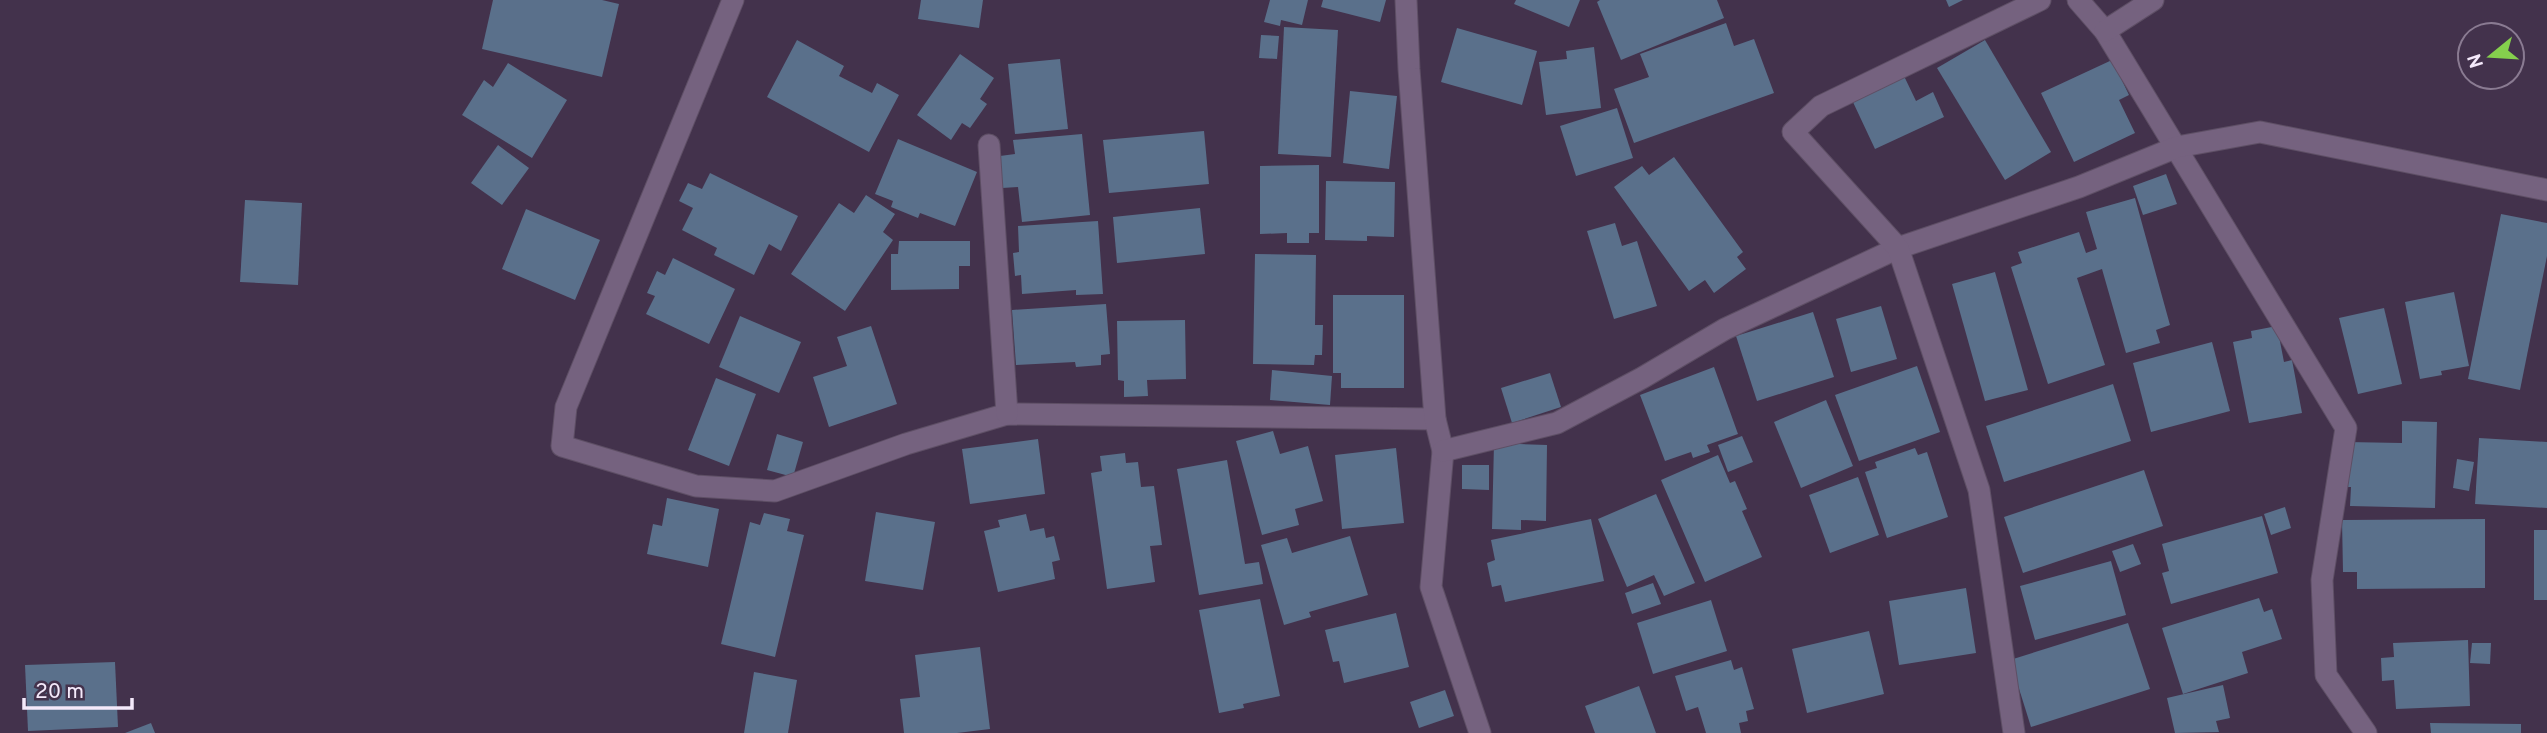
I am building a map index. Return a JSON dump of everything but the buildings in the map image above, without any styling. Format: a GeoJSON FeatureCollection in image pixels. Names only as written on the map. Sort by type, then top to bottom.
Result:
{"type":"FeatureCollection","features":[{"type":"Feature","properties":{"kind":"street"},"geometry":{"type":"LineString","coordinates":[[733,0],[566,407],[562,446],[696,486],[775,491],[905,444],[1007,414],[1435,419]]}},
{"type":"Feature","properties":{"kind":"street"},"geometry":{"type":"LineString","coordinates":[[1406,0],[1435,419],[1443,451],[1431,587],[1480,733]]}},
{"type":"Feature","properties":{"kind":"street"},"geometry":{"type":"LineString","coordinates":[[2014,733],[1979,490],[1898,248],[1793,132],[1821,106],[2040,0]]}},
{"type":"Feature","properties":{"kind":"street"},"geometry":{"type":"LineString","coordinates":[[2078,0],[2105,30],[2346,428],[2322,580],[2326,675],[2367,733]]}},
{"type":"Feature","properties":{"kind":"street"},"geometry":{"type":"LineString","coordinates":[[2105,30],[2153,0]]}},
{"type":"Feature","properties":{"kind":"street"},"geometry":{"type":"LineString","coordinates":[[1443,451],[1557,423],[1642,378],[1725,329],[1898,248],[2079,187],[2177,147],[2260,132],[2547,190]]}},
{"type":"Feature","properties":{"kind":"street"},"geometry":{"type":"LineString","coordinates":[[989,145],[1007,414]]}}]}
